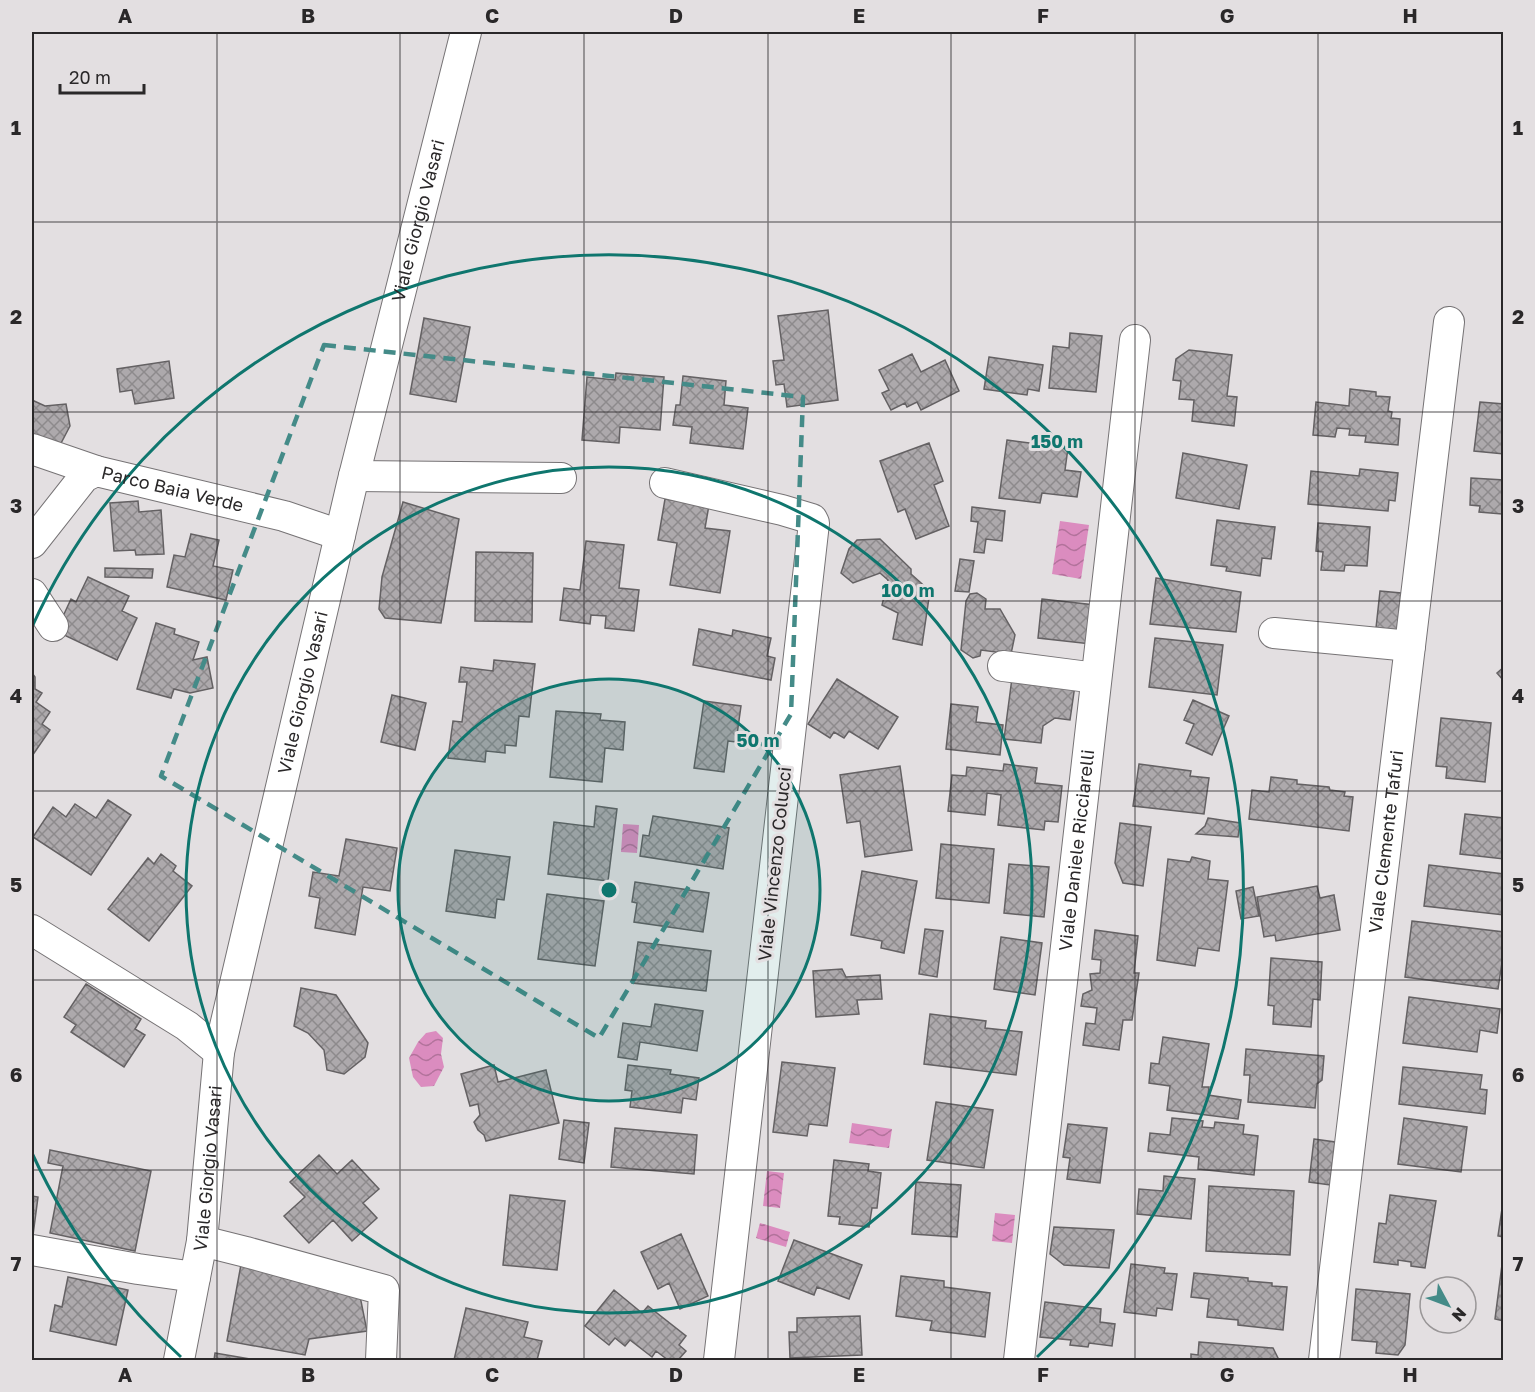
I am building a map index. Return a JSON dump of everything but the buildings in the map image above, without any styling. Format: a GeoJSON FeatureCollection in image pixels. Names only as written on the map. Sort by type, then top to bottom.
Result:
{"type":"FeatureCollection","features":[{"type":"Feature","properties":{"kind":"street","name":"Viale Giorgio Vasari"},"geometry":{"type":"LineString","coordinates":[[179,1360],[202,1241],[219,1052],[354,476],[466,32]]}},
{"type":"Feature","properties":{"kind":"street","name":"Viale Clemente Tafuri"},"geometry":{"type":"LineString","coordinates":[[1324,1360],[1449,322]]}},
{"type":"Feature","properties":{"kind":"street","name":"Viale Daniele Ricciarelli"},"geometry":{"type":"LineString","coordinates":[[1019,1360],[1135,340]]}},
{"type":"Feature","properties":{"kind":"street"},"geometry":{"type":"LineString","coordinates":[[32,449],[96,471]]}},
{"type":"Feature","properties":{"kind":"street","name":"Parco Baia Verde"},"geometry":{"type":"LineString","coordinates":[[32,543],[84,477],[96,471],[284,516],[340,535]]}},
{"type":"Feature","properties":{"kind":"street"},"geometry":{"type":"LineString","coordinates":[[354,476],[561,478]]}},
{"type":"Feature","properties":{"kind":"street","name":"Viale Vincenzo Colucci"},"geometry":{"type":"LineString","coordinates":[[664,483],[782,510],[812,519],[814,523],[719,1360]]}},
{"type":"Feature","properties":{"kind":"street"},"geometry":{"type":"LineString","coordinates":[[32,594],[53,626]]}},
{"type":"Feature","properties":{"kind":"street"},"geometry":{"type":"LineString","coordinates":[[1274,633],[1410,646]]}},
{"type":"Feature","properties":{"kind":"street"},"geometry":{"type":"LineString","coordinates":[[1003,666],[1096,678]]}},
{"type":"Feature","properties":{"kind":"street"},"geometry":{"type":"LineString","coordinates":[[32,930],[187,1026],[219,1052]]}},
{"type":"Feature","properties":{"kind":"street"},"geometry":{"type":"LineString","coordinates":[[202,1241],[384,1290],[381,1360]]}},
{"type":"Feature","properties":{"kind":"street"},"geometry":{"type":"LineString","coordinates":[[32,1250],[195,1277]]}},
{"type":"Feature","properties":{"kind":"highlighted area"},"geometry":{"type":"Polygon","coordinates":[[[324,345],[803,397],[791,714],[599,1038],[161,776],[324,345]]]}},
{"type":"Feature","properties":{"kind":"water"},"geometry":{"type":"Polygon","coordinates":[[[1060,521],[1089,525],[1081,579],[1052,574],[1060,521]]]}},
{"type":"Feature","properties":{"kind":"water"},"geometry":{"type":"Polygon","coordinates":[[[623,824],[639,825],[637,853],[621,852],[623,824]]]}},
{"type":"Feature","properties":{"kind":"water"},"geometry":{"type":"Polygon","coordinates":[[[436,1031],[443,1038],[441,1054],[444,1067],[434,1086],[421,1087],[413,1077],[409,1058],[426,1033],[436,1031]]]}},
{"type":"Feature","properties":{"kind":"water"},"geometry":{"type":"Polygon","coordinates":[[[852,1123],[892,1129],[889,1148],[849,1143],[852,1123]]]}},
{"type":"Feature","properties":{"kind":"water"},"geometry":{"type":"Polygon","coordinates":[[[767,1171],[784,1173],[780,1208],[763,1206],[767,1171]]]}},
{"type":"Feature","properties":{"kind":"water"},"geometry":{"type":"Polygon","coordinates":[[[995,1213],[1015,1215],[1012,1243],[992,1241],[995,1213]]]}},
{"type":"Feature","properties":{"kind":"water"},"geometry":{"type":"Polygon","coordinates":[[[760,1223],[790,1232],[786,1247],[756,1238],[760,1223]]]}}]}
